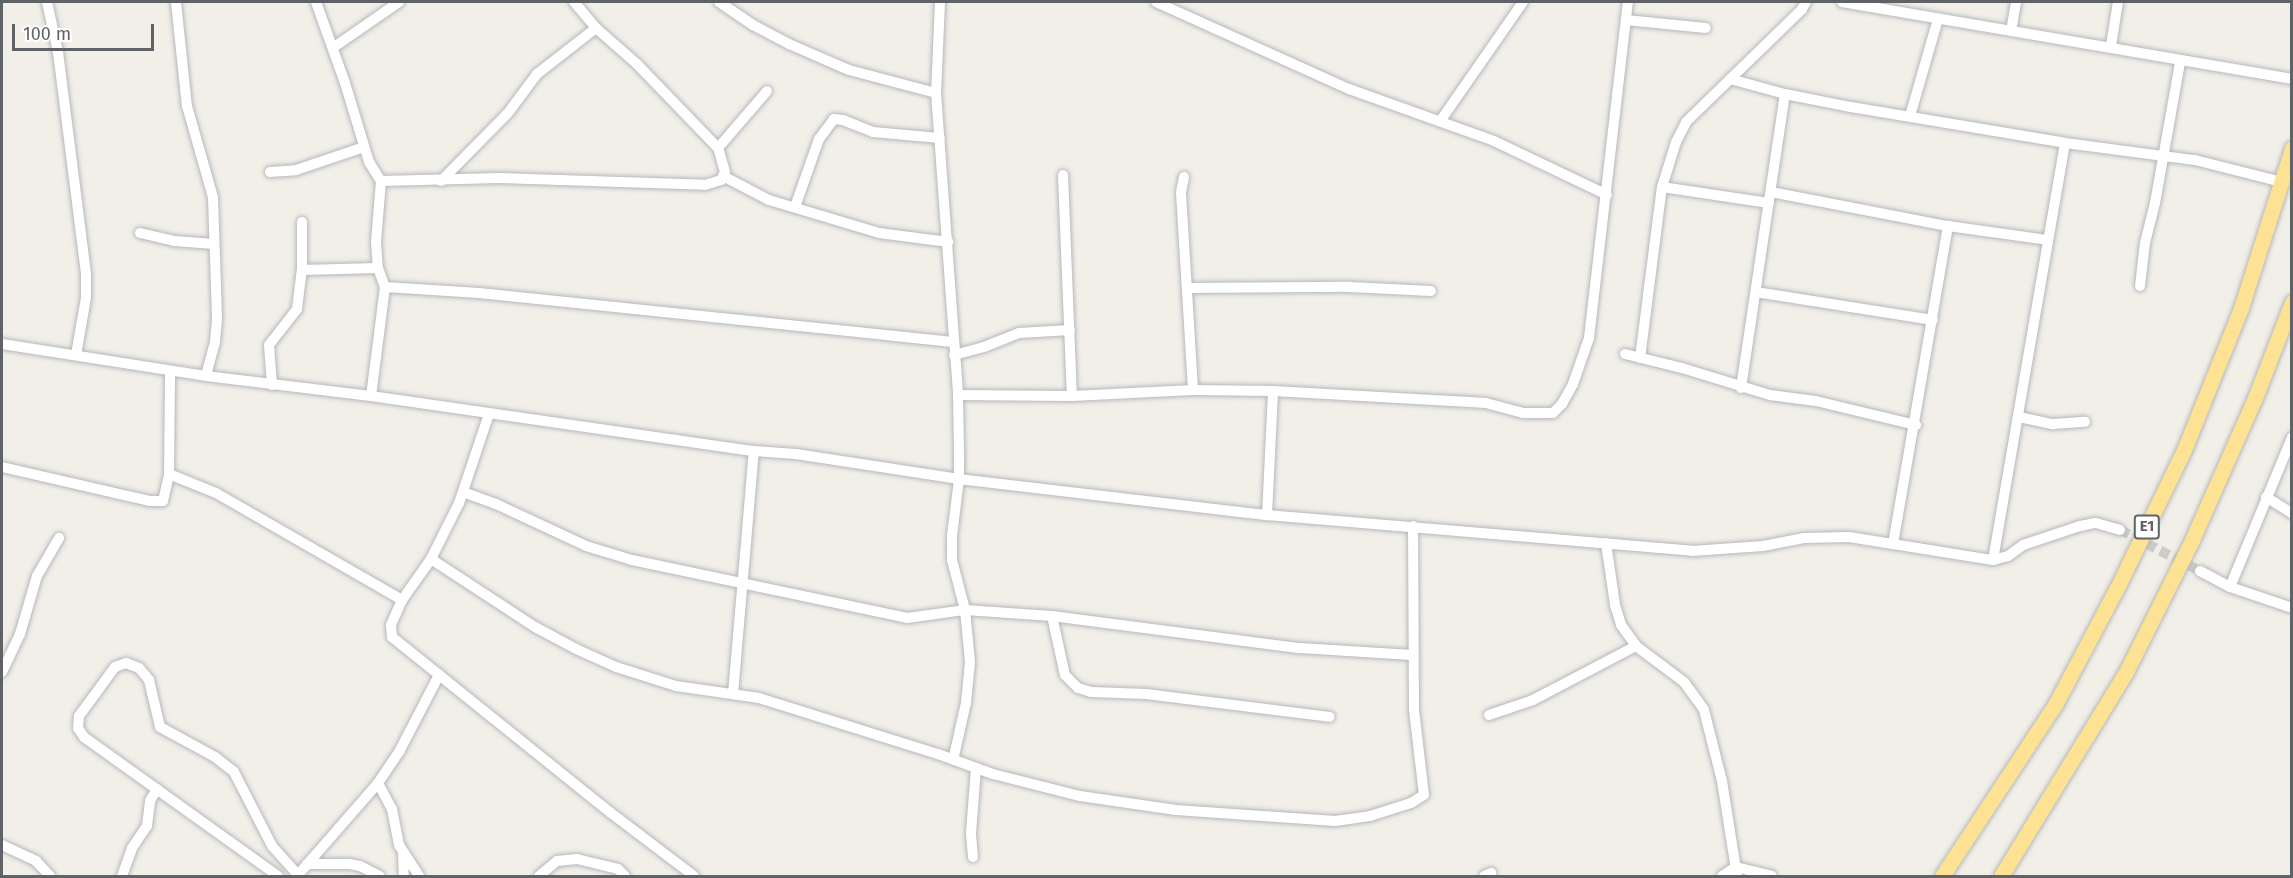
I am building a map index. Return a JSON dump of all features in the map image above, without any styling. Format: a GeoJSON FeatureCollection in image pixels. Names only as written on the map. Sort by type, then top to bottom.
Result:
{"type":"FeatureCollection","features":[{"type":"Feature","properties":{"kind":"highway","name":"E1"},"geometry":{"type":"LineString","coordinates":[[1942,876],[2056,703],[2117,588],[2169,482],[2241,308],[2292,148]]}},
{"type":"Feature","properties":{"kind":"highway"},"geometry":{"type":"LineString","coordinates":[[2001,876],[2126,672],[2192,540],[2254,398],[2292,302]]}},
{"type":"Feature","properties":{"kind":"street"},"geometry":{"type":"LineString","coordinates":[[47,2],[58,52],[86,275],[86,298],[76,355]]}},
{"type":"Feature","properties":{"kind":"street"},"geometry":{"type":"LineString","coordinates":[[176,2],[187,106],[213,197],[217,319],[215,342],[206,376]]}},
{"type":"Feature","properties":{"kind":"street"},"geometry":{"type":"LineString","coordinates":[[316,2],[334,47],[369,162],[381,181],[376,242],[378,268],[384,287],[371,396]]}},
{"type":"Feature","properties":{"kind":"street"},"geometry":{"type":"LineString","coordinates":[[334,47],[399,2]]}},
{"type":"Feature","properties":{"kind":"street"},"geometry":{"type":"LineString","coordinates":[[381,181],[441,182],[499,178],[705,184],[716,182],[723,176],[724,168],[718,148],[637,64],[596,28],[574,2]]}},
{"type":"Feature","properties":{"kind":"street"},"geometry":{"type":"LineString","coordinates":[[719,2],[753,25],[849,70],[936,93]]}},
{"type":"Feature","properties":{"kind":"street"},"geometry":{"type":"LineString","coordinates":[[1156,2],[1174,4],[1349,89],[1441,120],[1494,141],[1607,195]]}},
{"type":"Feature","properties":{"kind":"street"},"geometry":{"type":"LineString","coordinates":[[1441,120],[1523,2]]}},
{"type":"Feature","properties":{"kind":"street"},"geometry":{"type":"LineString","coordinates":[[958,395],[1072,396],[1193,390],[1273,391],[1486,403],[1523,412],[1553,413],[1562,404],[1573,384],[1589,338],[1628,2]]}},
{"type":"Feature","properties":{"kind":"street"},"geometry":{"type":"LineString","coordinates":[[1640,358],[1662,187],[1676,142],[1686,122],[1802,9],[1806,2]]}},
{"type":"Feature","properties":{"kind":"street"},"geometry":{"type":"LineString","coordinates":[[1842,2],[2111,46],[2180,62],[2292,79]]}},
{"type":"Feature","properties":{"kind":"street"},"geometry":{"type":"LineString","coordinates":[[2011,31],[2016,2]]}},
{"type":"Feature","properties":{"kind":"street"},"geometry":{"type":"LineString","coordinates":[[2111,46],[2118,2]]}},
{"type":"Feature","properties":{"kind":"street"},"geometry":{"type":"LineString","coordinates":[[940,5],[936,93],[948,242],[952,342],[958,395],[959,479],[952,536],[952,560],[965,610],[970,662],[966,704],[953,760]]}},
{"type":"Feature","properties":{"kind":"street"},"geometry":{"type":"LineString","coordinates":[[1910,116],[1938,19]]}},
{"type":"Feature","properties":{"kind":"street"},"geometry":{"type":"LineString","coordinates":[[1626,20],[1706,28]]}},
{"type":"Feature","properties":{"kind":"street"},"geometry":{"type":"LineString","coordinates":[[441,182],[508,113],[542,70],[596,28]]}},
{"type":"Feature","properties":{"kind":"street"},"geometry":{"type":"LineString","coordinates":[[2140,286],[2145,243],[2150,229],[2180,62]]}},
{"type":"Feature","properties":{"kind":"street"},"geometry":{"type":"LineString","coordinates":[[1730,79],[1785,94],[1910,116],[2065,143],[2195,160],[2281,182]]}},
{"type":"Feature","properties":{"kind":"street"},"geometry":{"type":"LineString","coordinates":[[718,148],[767,91]]}},
{"type":"Feature","properties":{"kind":"street"},"geometry":{"type":"LineString","coordinates":[[1742,388],[1785,94]]}},
{"type":"Feature","properties":{"kind":"street"},"geometry":{"type":"LineString","coordinates":[[795,207],[819,139],[834,119],[873,132],[940,138]]}},
{"type":"Feature","properties":{"kind":"street"},"geometry":{"type":"LineString","coordinates":[[1993,560],[2065,143]]}},
{"type":"Feature","properties":{"kind":"street"},"geometry":{"type":"LineString","coordinates":[[270,172],[296,170],[364,147]]}},
{"type":"Feature","properties":{"kind":"street"},"geometry":{"type":"LineString","coordinates":[[1063,175],[1072,396]]}},
{"type":"Feature","properties":{"kind":"street"},"geometry":{"type":"LineString","coordinates":[[723,176],[769,200],[891,236],[948,242]]}},
{"type":"Feature","properties":{"kind":"street"},"geometry":{"type":"LineString","coordinates":[[1184,177],[1181,193],[1193,390]]}},
{"type":"Feature","properties":{"kind":"street"},"geometry":{"type":"LineString","coordinates":[[1662,187],[1770,198],[2047,240]]}},
{"type":"Feature","properties":{"kind":"street"},"geometry":{"type":"LineString","coordinates":[[272,385],[268,345],[297,309],[302,270],[302,222]]}},
{"type":"Feature","properties":{"kind":"street"},"geometry":{"type":"LineString","coordinates":[[1893,544],[1916,424],[1948,226]]}},
{"type":"Feature","properties":{"kind":"street"},"geometry":{"type":"LineString","coordinates":[[140,233],[174,241],[214,244]]}},
{"type":"Feature","properties":{"kind":"street"},"geometry":{"type":"LineString","coordinates":[[302,270],[378,268]]}},
{"type":"Feature","properties":{"kind":"street"},"geometry":{"type":"LineString","coordinates":[[1187,288],[1349,286],[1431,291]]}},
{"type":"Feature","properties":{"kind":"street"},"geometry":{"type":"LineString","coordinates":[[384,287],[478,293],[952,342]]}},
{"type":"Feature","properties":{"kind":"street"},"geometry":{"type":"LineString","coordinates":[[1756,292],[1933,320]]}},
{"type":"Feature","properties":{"kind":"street"},"geometry":{"type":"LineString","coordinates":[[954,355],[984,347],[1019,333],[1070,330]]}},
{"type":"Feature","properties":{"kind":"street"},"geometry":{"type":"LineString","coordinates":[[2,344],[206,376],[371,396],[754,451],[796,454],[959,479],[1267,515],[1692,551],[1763,546],[1804,538],[1850,537],[1993,560],[2008,556],[2023,545],[2040,538],[2080,525],[2096,523],[2120,530]]}},
{"type":"Feature","properties":{"kind":"street"},"geometry":{"type":"LineString","coordinates":[[1625,354],[1682,368],[1742,388],[1916,424]]}},
{"type":"Feature","properties":{"kind":"street"},"geometry":{"type":"LineString","coordinates":[[2,467],[158,503],[164,499],[169,474],[170,370]]}},
{"type":"Feature","properties":{"kind":"street"},"geometry":{"type":"LineString","coordinates":[[1267,515],[1273,391]]}},
{"type":"Feature","properties":{"kind":"street"},"geometry":{"type":"LineString","coordinates":[[489,414],[463,492],[431,560],[402,600],[391,625],[392,637],[694,876]]}},
{"type":"Feature","properties":{"kind":"street"},"geometry":{"type":"LineString","coordinates":[[2019,417],[2053,424],[2085,422]]}},
{"type":"Feature","properties":{"kind":"street"},"geometry":{"type":"LineString","coordinates":[[2230,587],[2292,437]]}},
{"type":"Feature","properties":{"kind":"street"},"geometry":{"type":"LineString","coordinates":[[733,694],[754,451]]}},
{"type":"Feature","properties":{"kind":"street"},"geometry":{"type":"LineString","coordinates":[[169,474],[216,493],[402,600]]}},
{"type":"Feature","properties":{"kind":"street"},"geometry":{"type":"LineString","coordinates":[[463,492],[496,504],[586,546],[632,560],[907,618],[965,610],[1052,616],[1300,648],[1412,655]]}},
{"type":"Feature","properties":{"kind":"street"},"geometry":{"type":"LineString","coordinates":[[2266,497],[2292,513]]}},
{"type":"Feature","properties":{"kind":"street"},"geometry":{"type":"LineString","coordinates":[[431,560],[535,627],[586,654],[616,667],[676,686],[759,698],[976,768],[1080,796],[1176,810],[1335,820],[1371,816],[1411,803],[1424,795],[1414,710],[1413,526]]}},
{"type":"Feature","properties":{"kind":"street"},"geometry":{"type":"LineString","coordinates":[[2,672],[20,634],[37,576],[59,538]]}},
{"type":"Feature","properties":{"kind":"street"},"geometry":{"type":"LineString","coordinates":[[1606,543],[1621,625],[1636,646],[1684,682],[1704,710],[1722,781],[1737,872]]}},
{"type":"Feature","properties":{"kind":"street"},"geometry":{"type":"LineString","coordinates":[[2200,571],[2230,587],[2292,608]]}},
{"type":"Feature","properties":{"kind":"street"},"geometry":{"type":"LineString","coordinates":[[1052,616],[1065,675],[1078,688],[1091,692],[1146,694],[1330,717]]}},
{"type":"Feature","properties":{"kind":"street"},"geometry":{"type":"LineString","coordinates":[[1489,715],[1533,700],[1636,646]]}},
{"type":"Feature","properties":{"kind":"street"},"geometry":{"type":"LineString","coordinates":[[278,876],[84,738],[78,728],[79,716],[115,667],[126,663],[139,668],[149,680],[160,727],[215,757],[234,771],[272,846],[298,876],[378,783],[400,750],[439,675]]}},
{"type":"Feature","properties":{"kind":"street"},"geometry":{"type":"LineString","coordinates":[[973,857],[971,833],[976,768]]}},
{"type":"Feature","properties":{"kind":"street"},"geometry":{"type":"LineString","coordinates":[[378,783],[392,809],[396,839],[419,876]]}},
{"type":"Feature","properties":{"kind":"street"},"geometry":{"type":"LineString","coordinates":[[122,876],[132,848],[147,826],[150,801],[157,789]]}},
{"type":"Feature","properties":{"kind":"street"},"geometry":{"type":"LineString","coordinates":[[2,845],[36,861],[50,876]]}},
{"type":"Feature","properties":{"kind":"street"},"geometry":{"type":"LineString","coordinates":[[403,852],[404,876]]}},
{"type":"Feature","properties":{"kind":"street"},"geometry":{"type":"LineString","coordinates":[[539,876],[557,861],[577,859],[618,869],[625,876]]}},
{"type":"Feature","properties":{"kind":"street"},"geometry":{"type":"LineString","coordinates":[[308,864],[349,864],[360,866],[380,876]]}},
{"type":"Feature","properties":{"kind":"street"},"geometry":{"type":"LineString","coordinates":[[1722,876],[1737,872],[1772,876]]}},
{"type":"Feature","properties":{"kind":"tunnel"},"geometry":{"type":"LineString","coordinates":[[2120,530],[2200,571]]}}]}
